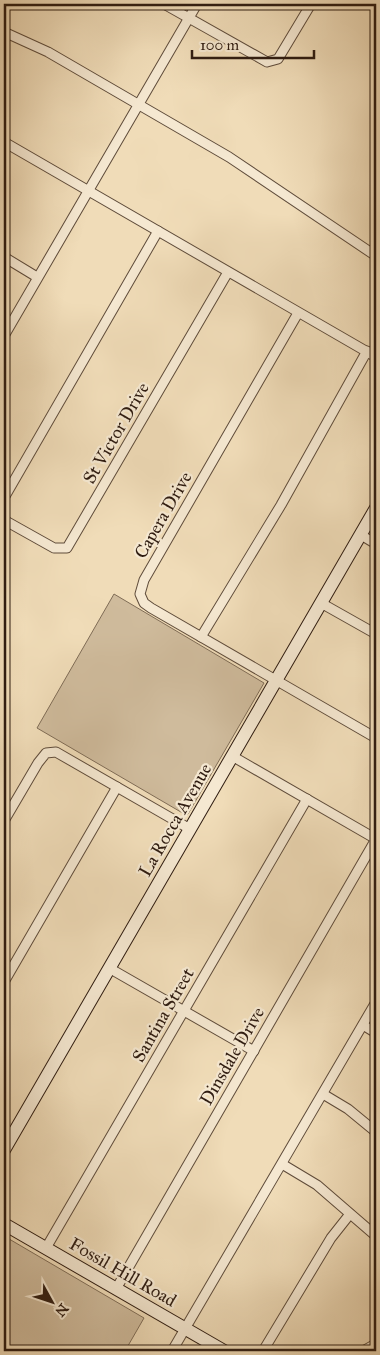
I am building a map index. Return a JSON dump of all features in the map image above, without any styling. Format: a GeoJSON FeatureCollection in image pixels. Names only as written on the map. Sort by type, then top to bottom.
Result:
{"type":"FeatureCollection","features":[{"type":"Feature","properties":{"kind":"street"},"geometry":{"type":"LineString","coordinates":[[164,4],[267,62],[278,59],[311,4]]}},
{"type":"Feature","properties":{"kind":"street"},"geometry":{"type":"LineString","coordinates":[[4,336],[197,4]]}},
{"type":"Feature","properties":{"kind":"street"},"geometry":{"type":"LineString","coordinates":[[4,32],[48,52],[229,157],[376,256]]}},
{"type":"Feature","properties":{"kind":"street"},"geometry":{"type":"LineString","coordinates":[[4,142],[376,357]]}},
{"type":"Feature","properties":{"kind":"street"},"geometry":{"type":"LineString","coordinates":[[4,498],[158,231]]}},
{"type":"Feature","properties":{"kind":"street"},"geometry":{"type":"LineString","coordinates":[[4,257],[38,277]]}},
{"type":"Feature","properties":{"kind":"street","name":"St Victor Drive"},"geometry":{"type":"LineString","coordinates":[[4,520],[54,548],[67,548],[228,272]]}},
{"type":"Feature","properties":{"kind":"street","name":"Capera Drive"},"geometry":{"type":"LineString","coordinates":[[298,313],[141,587],[140,594],[144,603],[376,738]]}},
{"type":"Feature","properties":{"kind":"street"},"geometry":{"type":"LineString","coordinates":[[201,637],[281,505],[367,351]]}},
{"type":"Feature","properties":{"kind":"street","name":"La Rocca Avenue"},"geometry":{"type":"LineString","coordinates":[[4,1150],[376,508]]}},
{"type":"Feature","properties":{"kind":"street"},"geometry":{"type":"LineString","coordinates":[[361,535],[376,544]]}},
{"type":"Feature","properties":{"kind":"street"},"geometry":{"type":"LineString","coordinates":[[322,603],[376,634]]}},
{"type":"Feature","properties":{"kind":"street"},"geometry":{"type":"LineString","coordinates":[[4,822],[38,763],[46,753],[56,752],[190,829]]}},
{"type":"Feature","properties":{"kind":"street"},"geometry":{"type":"LineString","coordinates":[[232,756],[376,839]]}},
{"type":"Feature","properties":{"kind":"street"},"geometry":{"type":"LineString","coordinates":[[4,982],[117,787]]}},
{"type":"Feature","properties":{"kind":"street","name":"Santina Street"},"geometry":{"type":"LineString","coordinates":[[46,1248],[307,799]]}},
{"type":"Feature","properties":{"kind":"street","name":"Dinsdale Drive"},"geometry":{"type":"LineString","coordinates":[[116,1289],[376,839]]}},
{"type":"Feature","properties":{"kind":"street"},"geometry":{"type":"LineString","coordinates":[[109,968],[254,1051]]}},
{"type":"Feature","properties":{"kind":"street"},"geometry":{"type":"LineString","coordinates":[[172,1351],[376,1002]]}},
{"type":"Feature","properties":{"kind":"street"},"geometry":{"type":"LineString","coordinates":[[363,1025],[376,1033]]}},
{"type":"Feature","properties":{"kind":"street"},"geometry":{"type":"LineString","coordinates":[[323,1094],[348,1109],[376,1132]]}},
{"type":"Feature","properties":{"kind":"street"},"geometry":{"type":"LineString","coordinates":[[282,1164],[311,1180],[376,1236]]}},
{"type":"Feature","properties":{"kind":"street"},"geometry":{"type":"LineString","coordinates":[[263,1351],[331,1238],[350,1214]]}},
{"type":"Feature","properties":{"kind":"street","name":"Fossil Hill Road"},"geometry":{"type":"LineString","coordinates":[[4,1224],[224,1351]]}},
{"type":"Feature","properties":{"kind":"street"},"geometry":{"type":"LineString","coordinates":[[363,1351],[372,1346],[376,1347]]}},
{"type":"Feature","properties":{"kind":"shaded area"},"geometry":{"type":"Polygon","coordinates":[[[114,594],[264,683],[186,815],[37,728],[114,594]]]}},
{"type":"Feature","properties":{"kind":"shaded area"},"geometry":{"type":"Polygon","coordinates":[[[4,1236],[144,1318],[125,1351],[4,1351],[4,1236]]]}}]}
